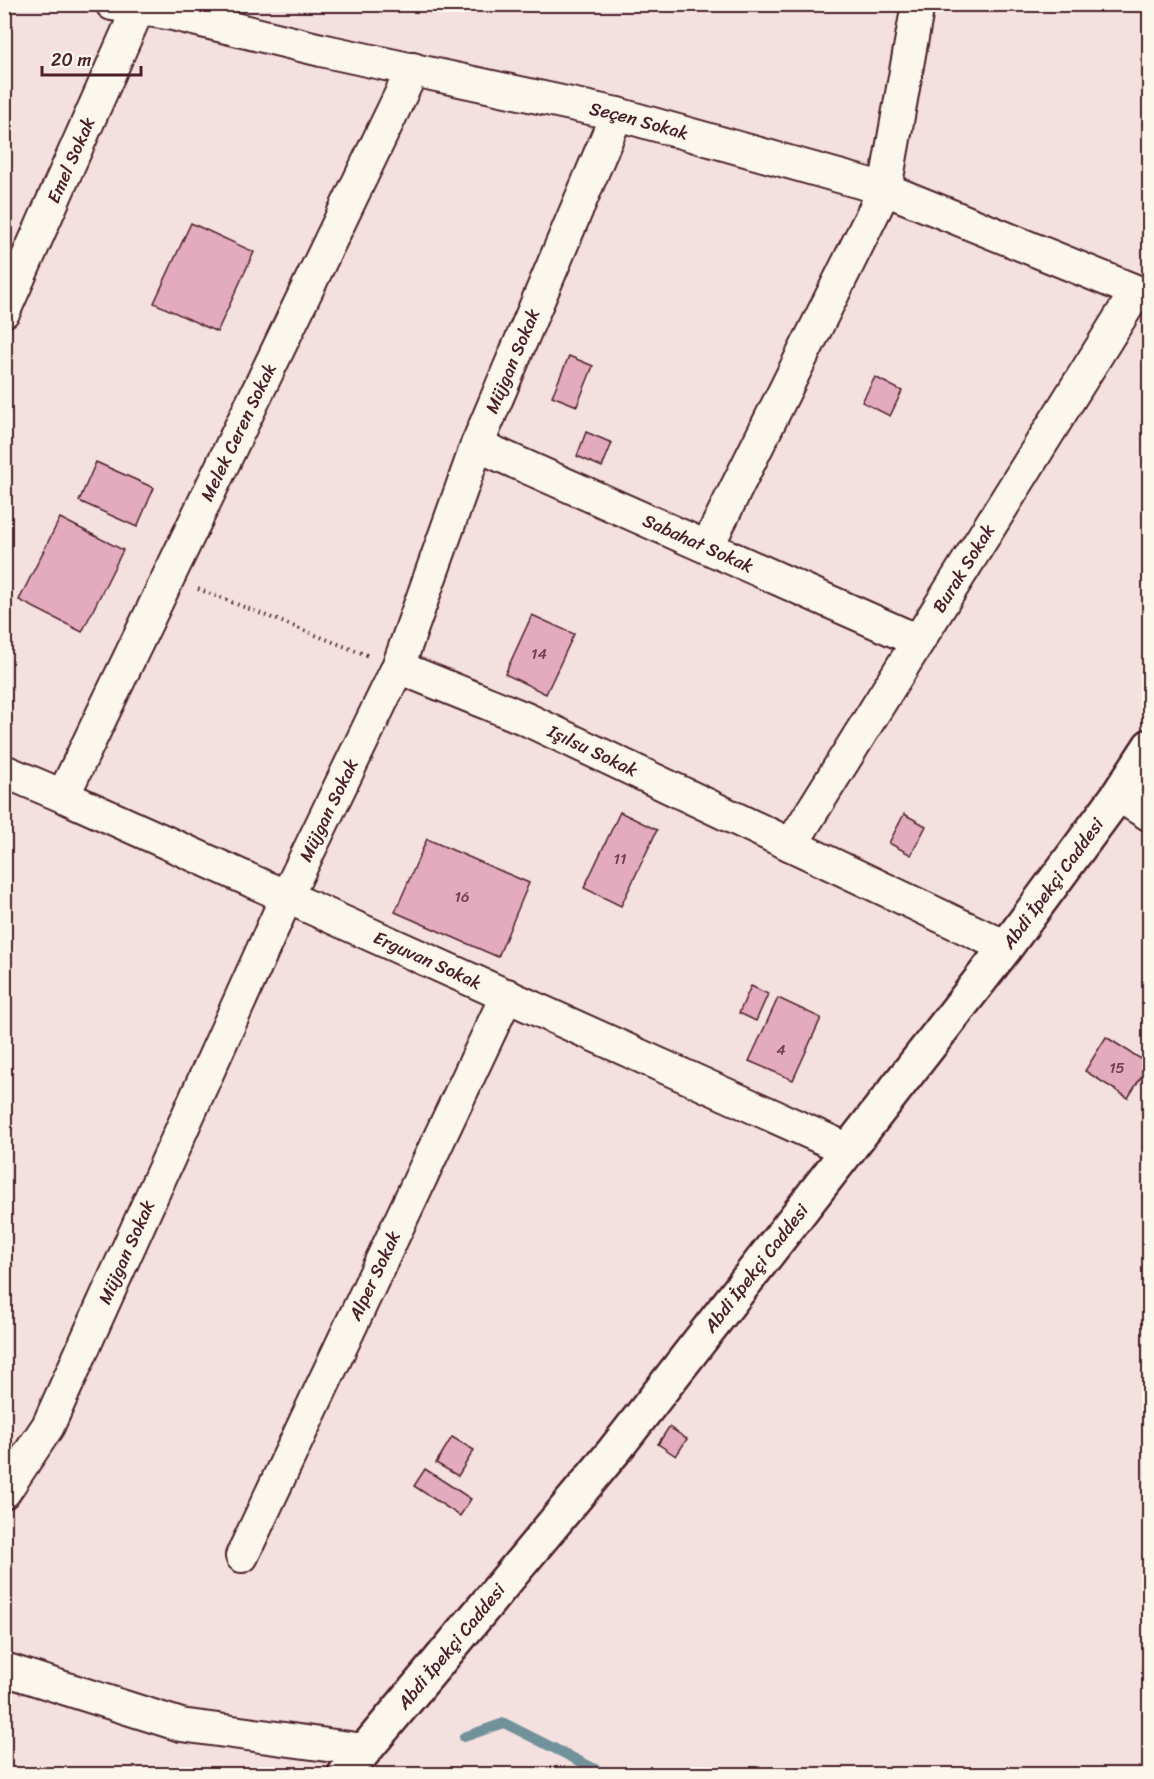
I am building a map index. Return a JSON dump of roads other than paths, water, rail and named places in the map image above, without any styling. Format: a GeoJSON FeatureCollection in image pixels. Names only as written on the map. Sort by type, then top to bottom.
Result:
{"type":"FeatureCollection","features":[{"type":"Feature","properties":{"kind":"street"},"geometry":{"type":"LineString","coordinates":[[707,547],[885,189],[918,4]]}},
{"type":"Feature","properties":{"kind":"street","name":"Seçen Sokak"},"geometry":{"type":"LineString","coordinates":[[125,7],[173,14],[617,114],[885,189],[1143,295]]}},
{"type":"Feature","properties":{"kind":"street","name":"Emel Sokak"},"geometry":{"type":"LineString","coordinates":[[4,311],[125,7]]}},
{"type":"Feature","properties":{"kind":"street","name":"Melek Ceren Sokak"},"geometry":{"type":"LineString","coordinates":[[63,796],[414,69]]}},
{"type":"Feature","properties":{"kind":"street","name":"Müjgan Sokak"},"geometry":{"type":"LineString","coordinates":[[4,1492],[48,1426],[287,896],[398,667],[477,445],[617,114]]}},
{"type":"Feature","properties":{"kind":"street","name":"Burak Sokak"},"geometry":{"type":"LineString","coordinates":[[790,845],[918,641],[1143,295]]}},
{"type":"Feature","properties":{"kind":"street","name":"Sabahat Sokak"},"geometry":{"type":"LineString","coordinates":[[477,445],[918,641]]}},
{"type":"Feature","properties":{"kind":"street","name":"Işılsu Sokak"},"geometry":{"type":"LineString","coordinates":[[398,667],[526,719],[1006,947]]}},
{"type":"Feature","properties":{"kind":"street","name":"Abdi İpekçi Caddesi"},"geometry":{"type":"LineString","coordinates":[[358,1766],[614,1451],[849,1150],[1006,947],[1118,795],[1149,746]]}},
{"type":"Feature","properties":{"kind":"street","name":"Erguvan Sokak"},"geometry":{"type":"LineString","coordinates":[[4,771],[849,1150]]}},
{"type":"Feature","properties":{"kind":"street"},"geometry":{"type":"LineString","coordinates":[[1118,795],[1149,815]]}},
{"type":"Feature","properties":{"kind":"street","name":"Alper Sokak"},"geometry":{"type":"LineString","coordinates":[[242,1556],[507,995]]}},
{"type":"Feature","properties":{"kind":"street"},"geometry":{"type":"LineString","coordinates":[[4,1670],[182,1725],[358,1766]]}},
{"type":"Feature","properties":{"kind":"waterway"},"geometry":{"type":"LineString","coordinates":[[464,1737],[504,1723],[605,1774]]}}]}
